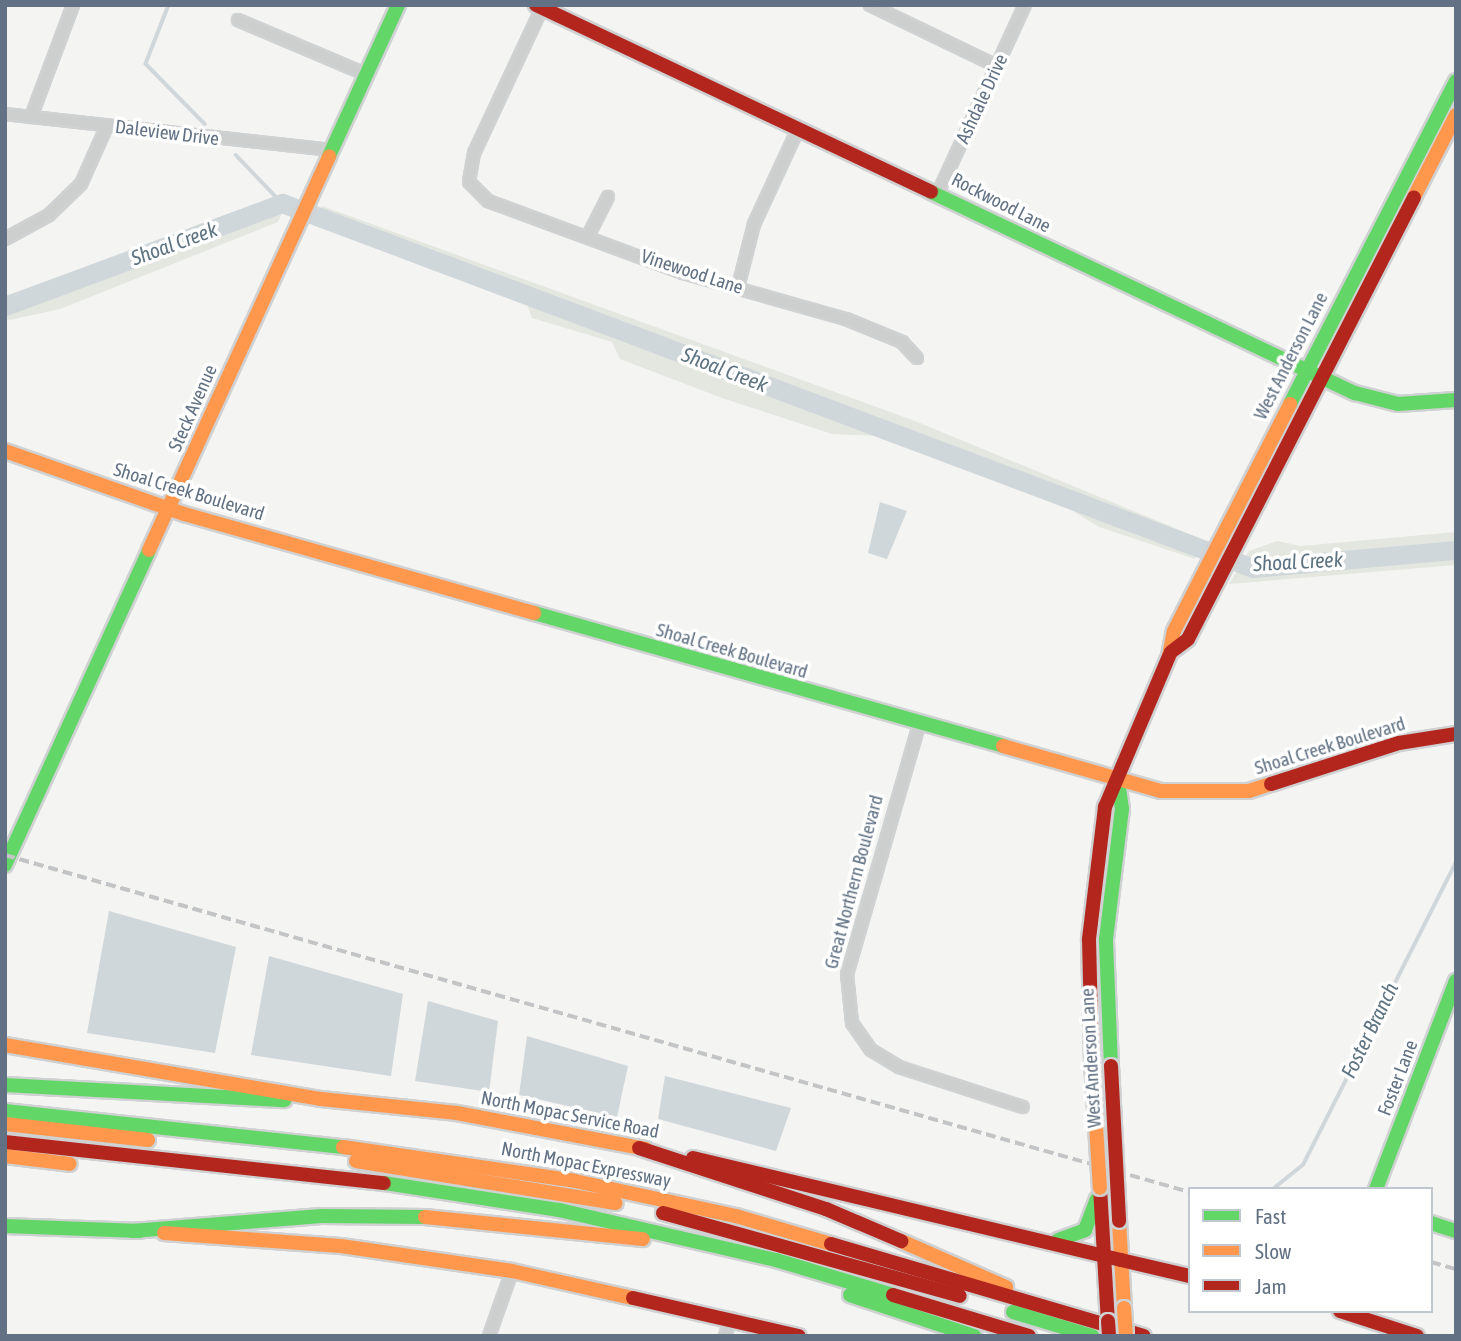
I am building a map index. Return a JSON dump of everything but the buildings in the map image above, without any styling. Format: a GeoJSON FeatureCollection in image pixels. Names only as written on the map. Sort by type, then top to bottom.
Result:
{"type":"FeatureCollection","features":[{"type":"Feature","properties":{"kind":"main road","name":"Steck Avenue"},"geometry":{"type":"LineString","coordinates":[[5,865],[169,509],[305,203],[398,5]]}},
{"type":"Feature","properties":{"kind":"main road","name":"Rockwood Lane"},"geometry":{"type":"LineString","coordinates":[[539,7],[938,193],[1320,376],[1398,404],[1456,400]]}},
{"type":"Feature","properties":{"kind":"main road","name":"West Anderson Lane"},"geometry":{"type":"LineString","coordinates":[[1211,575],[1223,535],[1240,500],[1305,369],[1456,81]]}},
{"type":"Feature","properties":{"kind":"main road","name":"West Anderson Lane"},"geometry":{"type":"LineString","coordinates":[[1109,1328],[1092,1062],[1089,951],[1095,870],[1105,807],[1171,652],[1174,631],[1237,541],[1456,115]]}},
{"type":"Feature","properties":{"kind":"main road"},"geometry":{"type":"LineString","coordinates":[[1408,173],[1422,179]]}},
{"type":"Feature","properties":{"kind":"main road","name":"Shoal Creek Boulevard"},"geometry":{"type":"LineString","coordinates":[[5,452],[169,509],[919,725],[1118,780],[1191,795],[1249,791],[1399,743],[1456,734]]}},
{"type":"Feature","properties":{"kind":"main road"},"geometry":{"type":"LineString","coordinates":[[1240,500],[1254,507]]}},
{"type":"Feature","properties":{"kind":"main road","name":"West Anderson Lane"},"geometry":{"type":"LineString","coordinates":[[1118,780],[1122,809],[1106,939],[1126,1336]]}},
{"type":"Feature","properties":{"kind":"main road","name":"Foster Lane"},"geometry":{"type":"LineString","coordinates":[[1377,1187],[1456,981]]}},
{"type":"Feature","properties":{"kind":"main road","name":"North Mopac Service Road"},"geometry":{"type":"LineString","coordinates":[[5,1045],[321,1099],[457,1113],[639,1148],[1050,1240],[1188,1276]]}},
{"type":"Feature","properties":{"kind":"main road"},"geometry":{"type":"LineString","coordinates":[[5,1085],[321,1099]]}},
{"type":"Feature","properties":{"kind":"main road","name":"North Mopac Expressway"},"geometry":{"type":"LineString","coordinates":[[5,1111],[422,1155],[575,1181],[736,1216],[1144,1336]]}},
{"type":"Feature","properties":{"kind":"main road"},"geometry":{"type":"LineString","coordinates":[[5,1124],[407,1167],[567,1193],[779,1242],[1092,1336]]}},
{"type":"Feature","properties":{"kind":"main road"},"geometry":{"type":"LineString","coordinates":[[5,1142],[409,1185],[559,1210],[776,1260],[1029,1336]]}},
{"type":"Feature","properties":{"kind":"main road"},"geometry":{"type":"LineString","coordinates":[[639,1148],[826,1209],[991,1278],[1033,1305]]}},
{"type":"Feature","properties":{"kind":"main road"},"geometry":{"type":"LineString","coordinates":[[5,1156],[408,1196],[643,1239],[828,1288],[974,1336]]}},
{"type":"Feature","properties":{"kind":"main road"},"geometry":{"type":"LineString","coordinates":[[1050,1240],[1076,1237],[1093,1214],[1100,1188]]}},
{"type":"Feature","properties":{"kind":"main road"},"geometry":{"type":"LineString","coordinates":[[132,1231],[185,1223],[321,1216],[446,1217],[612,1240],[643,1239]]}},
{"type":"Feature","properties":{"kind":"main road"},"geometry":{"type":"LineString","coordinates":[[1433,1224],[1456,1231]]}},
{"type":"Feature","properties":{"kind":"main road"},"geometry":{"type":"LineString","coordinates":[[5,1226],[132,1231],[341,1246],[512,1270],[731,1318],[799,1336]]}},
{"type":"Feature","properties":{"kind":"main road"},"geometry":{"type":"LineString","coordinates":[[1346,1313],[1417,1336]]}},
{"type":"Feature","properties":{"kind":"street"},"geometry":{"type":"LineString","coordinates":[[32,117],[74,5]]}},
{"type":"Feature","properties":{"kind":"street"},"geometry":{"type":"LineString","coordinates":[[870,5],[997,66]]}},
{"type":"Feature","properties":{"kind":"street","name":"Ashdale Drive"},"geometry":{"type":"LineString","coordinates":[[938,193],[1025,5]]}},
{"type":"Feature","properties":{"kind":"street","name":"Vinewood Lane"},"geometry":{"type":"LineString","coordinates":[[539,7],[474,153],[470,182],[488,201],[738,287],[846,319],[902,342],[916,358]]}},
{"type":"Feature","properties":{"kind":"street"},"geometry":{"type":"LineString","coordinates":[[238,20],[365,74]]}},
{"type":"Feature","properties":{"kind":"street","name":"Daleview Drive"},"geometry":{"type":"LineString","coordinates":[[5,114],[330,150]]}},
{"type":"Feature","properties":{"kind":"street"},"geometry":{"type":"LineString","coordinates":[[5,239],[50,215],[81,184],[107,126]]}},
{"type":"Feature","properties":{"kind":"street"},"geometry":{"type":"LineString","coordinates":[[738,287],[754,224],[799,129]]}},
{"type":"Feature","properties":{"kind":"street"},"geometry":{"type":"LineString","coordinates":[[589,236],[608,197]]}},
{"type":"Feature","properties":{"kind":"street","name":"Great Northern Boulevard"},"geometry":{"type":"LineString","coordinates":[[919,725],[847,974],[852,1023],[871,1050],[899,1067],[1023,1107]]}},
{"type":"Feature","properties":{"kind":"street"},"geometry":{"type":"LineString","coordinates":[[489,1336],[512,1270]]}},
{"type":"Feature","properties":{"kind":"street"},"geometry":{"type":"LineString","coordinates":[[725,1336],[731,1318]]}},
{"type":"Feature","properties":{"kind":"shaded area"},"geometry":{"type":"Polygon","coordinates":[[[289,195],[278,222],[60,309],[5,321],[5,296],[289,195]]]}},
{"type":"Feature","properties":{"kind":"shaded area"},"geometry":{"type":"Polygon","coordinates":[[[322,206],[915,421],[1204,540],[1195,559],[1099,527],[1050,497],[879,436],[832,434],[722,398],[620,359],[612,342],[532,318],[526,302],[313,225],[322,206]]]}},
{"type":"Feature","properties":{"kind":"shaded area"},"geometry":{"type":"Polygon","coordinates":[[[880,502],[907,511],[887,559],[868,553],[880,502]]]}},
{"type":"Feature","properties":{"kind":"shaded area"},"geometry":{"type":"Polygon","coordinates":[[[1456,532],[1456,565],[1229,584],[1249,551],[1277,541],[1301,546],[1456,532]]]}},
{"type":"Feature","properties":{"kind":"shaded area"},"geometry":{"type":"Polygon","coordinates":[[[109,911],[236,947],[215,1053],[87,1033],[109,911]]]}},
{"type":"Feature","properties":{"kind":"shaded area"},"geometry":{"type":"Polygon","coordinates":[[[269,956],[403,994],[391,1076],[251,1055],[269,956]]]}},
{"type":"Feature","properties":{"kind":"shaded area"},"geometry":{"type":"Polygon","coordinates":[[[428,1001],[498,1021],[489,1092],[415,1081],[428,1001]]]}},
{"type":"Feature","properties":{"kind":"shaded area"},"geometry":{"type":"Polygon","coordinates":[[[527,1036],[628,1066],[617,1117],[519,1095],[527,1036]]]}},
{"type":"Feature","properties":{"kind":"shaded area"},"geometry":{"type":"Polygon","coordinates":[[[665,1076],[791,1108],[776,1151],[658,1119],[665,1076]]]}},
{"type":"Feature","properties":{"kind":"waterway"},"geometry":{"type":"LineString","coordinates":[[169,5],[146,64],[205,124]]}},
{"type":"Feature","properties":{"kind":"waterway"},"geometry":{"type":"LineString","coordinates":[[236,155],[282,203]]}},
{"type":"Feature","properties":{"kind":"waterway","name":"Shoal Creek"},"geometry":{"type":"LineString","coordinates":[[5,306],[282,203],[1253,568],[1456,550]]}},
{"type":"Feature","properties":{"kind":"waterway","name":"Foster Branch"},"geometry":{"type":"LineString","coordinates":[[1276,1187],[1303,1165],[1456,862]]}},
{"type":"Feature","properties":{"kind":"railway"},"geometry":{"type":"LineString","coordinates":[[5,855],[1188,1191]]}},
{"type":"Feature","properties":{"kind":"railway"},"geometry":{"type":"LineString","coordinates":[[1433,1263],[1456,1269]]}},
{"type":"Feature","properties":{"kind":"traffic: fast"},"geometry":{"type":"LineString","coordinates":[[329,156],[398,5]]}},
{"type":"Feature","properties":{"kind":"traffic: fast"},"geometry":{"type":"LineString","coordinates":[[1290,404],[1456,81]]}},
{"type":"Feature","properties":{"kind":"traffic: fast"},"geometry":{"type":"LineString","coordinates":[[931,192],[1355,393],[1398,404],[1456,400]]}},
{"type":"Feature","properties":{"kind":"traffic: fast"},"geometry":{"type":"LineString","coordinates":[[5,865],[149,550]]}},
{"type":"Feature","properties":{"kind":"traffic: fast"},"geometry":{"type":"LineString","coordinates":[[534,613],[1003,746]]}},
{"type":"Feature","properties":{"kind":"traffic: fast"},"geometry":{"type":"LineString","coordinates":[[1111,1066],[1106,939],[1122,809],[1118,782]]}},
{"type":"Feature","properties":{"kind":"traffic: fast"},"geometry":{"type":"LineString","coordinates":[[1377,1187],[1456,981]]}},
{"type":"Feature","properties":{"kind":"traffic: fast"},"geometry":{"type":"LineString","coordinates":[[5,1085],[285,1100]]}},
{"type":"Feature","properties":{"kind":"traffic: fast"},"geometry":{"type":"LineString","coordinates":[[5,1111],[343,1147]]}},
{"type":"Feature","properties":{"kind":"traffic: fast"},"geometry":{"type":"LineString","coordinates":[[384,1183],[559,1210],[776,1260],[893,1295]]}},
{"type":"Feature","properties":{"kind":"traffic: fast"},"geometry":{"type":"LineString","coordinates":[[1058,1240],[1085,1230],[1097,1199]]}},
{"type":"Feature","properties":{"kind":"traffic: fast"},"geometry":{"type":"LineString","coordinates":[[132,1231],[321,1216],[425,1217]]}},
{"type":"Feature","properties":{"kind":"traffic: fast"},"geometry":{"type":"LineString","coordinates":[[1433,1224],[1456,1231]]}},
{"type":"Feature","properties":{"kind":"traffic: fast"},"geometry":{"type":"LineString","coordinates":[[5,1226],[140,1231]]}},
{"type":"Feature","properties":{"kind":"traffic: fast"},"geometry":{"type":"LineString","coordinates":[[850,1295],[974,1336]]}},
{"type":"Feature","properties":{"kind":"traffic: fast"},"geometry":{"type":"LineString","coordinates":[[1013,1312],[1092,1336]]}},
{"type":"Feature","properties":{"kind":"traffic: slow"},"geometry":{"type":"LineString","coordinates":[[1414,197],[1456,115]]}},
{"type":"Feature","properties":{"kind":"traffic: slow"},"geometry":{"type":"LineString","coordinates":[[149,550],[329,156]]}},
{"type":"Feature","properties":{"kind":"traffic: slow"},"geometry":{"type":"LineString","coordinates":[[1169,656],[1174,631],[1290,404]]}},
{"type":"Feature","properties":{"kind":"traffic: slow"},"geometry":{"type":"LineString","coordinates":[[5,451],[184,514],[534,613]]}},
{"type":"Feature","properties":{"kind":"traffic: slow"},"geometry":{"type":"LineString","coordinates":[[1003,746],[1161,791],[1249,791],[1271,784]]}},
{"type":"Feature","properties":{"kind":"traffic: slow"},"geometry":{"type":"LineString","coordinates":[[5,1045],[321,1099],[457,1113],[646,1149]]}},
{"type":"Feature","properties":{"kind":"traffic: slow"},"geometry":{"type":"LineString","coordinates":[[1092,1062],[1100,1188]]}},
{"type":"Feature","properties":{"kind":"traffic: slow"},"geometry":{"type":"LineString","coordinates":[[5,1124],[148,1140]]}},
{"type":"Feature","properties":{"kind":"traffic: slow"},"geometry":{"type":"LineString","coordinates":[[343,1147],[575,1181],[736,1216],[831,1244]]}},
{"type":"Feature","properties":{"kind":"traffic: slow"},"geometry":{"type":"LineString","coordinates":[[5,1156],[70,1164]]}},
{"type":"Feature","properties":{"kind":"traffic: slow"},"geometry":{"type":"LineString","coordinates":[[356,1161],[616,1203]]}},
{"type":"Feature","properties":{"kind":"traffic: slow"},"geometry":{"type":"LineString","coordinates":[[425,1217],[643,1239]]}},
{"type":"Feature","properties":{"kind":"traffic: slow"},"geometry":{"type":"LineString","coordinates":[[1119,1221],[1124,1308]]}},
{"type":"Feature","properties":{"kind":"traffic: slow"},"geometry":{"type":"LineString","coordinates":[[164,1233],[341,1246],[512,1271],[633,1298]]}},
{"type":"Feature","properties":{"kind":"traffic: slow"},"geometry":{"type":"LineString","coordinates":[[901,1241],[1006,1287]]}},
{"type":"Feature","properties":{"kind":"traffic: slow"},"geometry":{"type":"LineString","coordinates":[[1124,1308],[1126,1336]]}},
{"type":"Feature","properties":{"kind":"traffic: jam"},"geometry":{"type":"LineString","coordinates":[[536,5],[931,192]]}},
{"type":"Feature","properties":{"kind":"traffic: jam"},"geometry":{"type":"LineString","coordinates":[[1171,652],[1188,639],[1414,197]]}},
{"type":"Feature","properties":{"kind":"traffic: jam"},"geometry":{"type":"LineString","coordinates":[[1092,1062],[1089,939],[1105,807],[1169,656]]}},
{"type":"Feature","properties":{"kind":"traffic: jam"},"geometry":{"type":"LineString","coordinates":[[1271,784],[1399,743],[1456,734]]}},
{"type":"Feature","properties":{"kind":"traffic: jam"},"geometry":{"type":"LineString","coordinates":[[1111,1066],[1119,1221]]}},
{"type":"Feature","properties":{"kind":"traffic: jam"},"geometry":{"type":"LineString","coordinates":[[5,1142],[384,1183]]}},
{"type":"Feature","properties":{"kind":"traffic: jam"},"geometry":{"type":"LineString","coordinates":[[639,1148],[826,1209],[901,1241]]}},
{"type":"Feature","properties":{"kind":"traffic: jam"},"geometry":{"type":"LineString","coordinates":[[693,1158],[1121,1260]]}},
{"type":"Feature","properties":{"kind":"traffic: jam"},"geometry":{"type":"LineString","coordinates":[[1100,1188],[1108,1321]]}},
{"type":"Feature","properties":{"kind":"traffic: jam"},"geometry":{"type":"LineString","coordinates":[[663,1213],[960,1296]]}},
{"type":"Feature","properties":{"kind":"traffic: jam"},"geometry":{"type":"LineString","coordinates":[[831,1244],[1144,1336]]}},
{"type":"Feature","properties":{"kind":"traffic: jam"},"geometry":{"type":"LineString","coordinates":[[1121,1260],[1188,1276]]}},
{"type":"Feature","properties":{"kind":"traffic: jam"},"geometry":{"type":"LineString","coordinates":[[893,1295],[1029,1336]]}},
{"type":"Feature","properties":{"kind":"traffic: jam"},"geometry":{"type":"LineString","coordinates":[[633,1298],[799,1336]]}},
{"type":"Feature","properties":{"kind":"traffic: jam"},"geometry":{"type":"LineString","coordinates":[[1346,1313],[1417,1336]]}},
{"type":"Feature","properties":{"kind":"traffic: jam"},"geometry":{"type":"LineString","coordinates":[[1108,1321],[1109,1336]]}}]}
